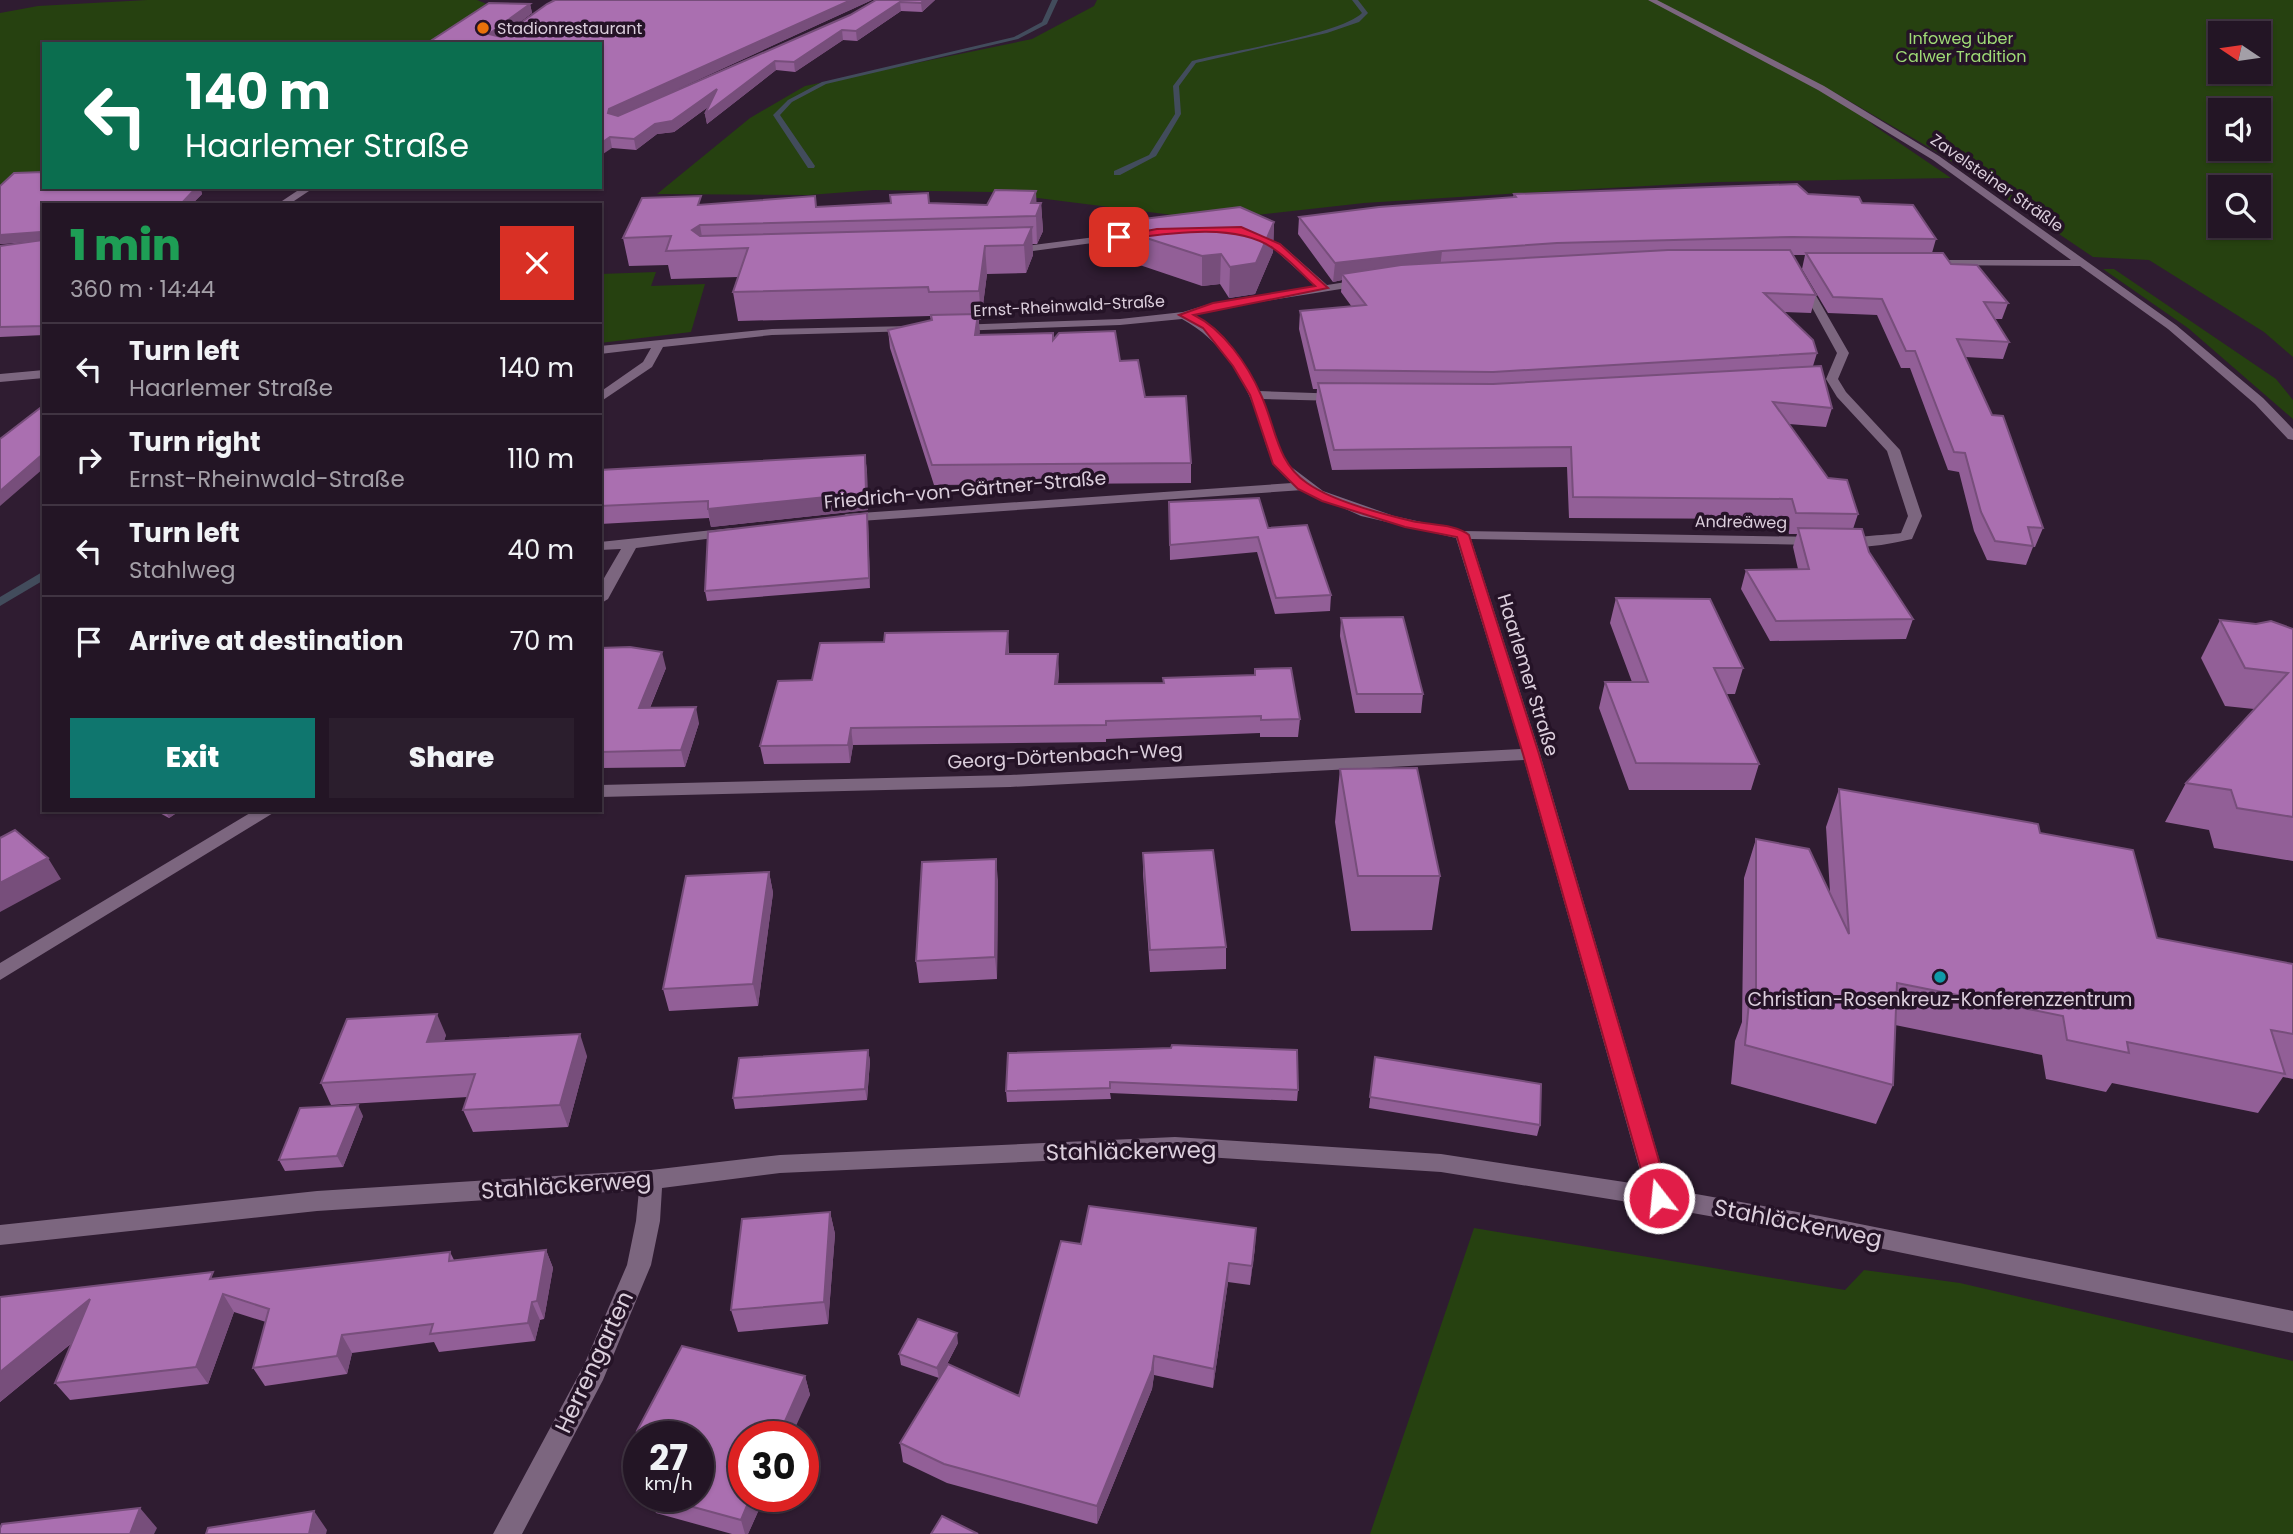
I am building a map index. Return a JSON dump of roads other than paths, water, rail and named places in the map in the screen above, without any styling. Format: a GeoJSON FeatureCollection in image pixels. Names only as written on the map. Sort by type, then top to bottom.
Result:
{"type":"FeatureCollection","features":[{"type":"Feature","properties":{"kind":"street","name":"Zavelsteiner Sträßle"},"geometry":{"type":"LineString","coordinates":[[1653,0],[1844,102],[1936,158],[2172,327],[2259,401],[2293,436]]}},
{"type":"Feature","properties":{"kind":"street"},"geometry":{"type":"LineString","coordinates":[[284,203],[307,189]]}},
{"type":"Feature","properties":{"kind":"street"},"geometry":{"type":"LineString","coordinates":[[1241,230],[1276,246],[1323,288]]}},
{"type":"Feature","properties":{"kind":"street"},"geometry":{"type":"LineString","coordinates":[[993,252],[1045,249],[1134,235]]}},
{"type":"Feature","properties":{"kind":"street"},"geometry":{"type":"LineString","coordinates":[[1913,262],[2082,263]]}},
{"type":"Feature","properties":{"kind":"street","name":"Andreäweg"},"geometry":{"type":"LineString","coordinates":[[1462,535],[1871,542],[1907,536],[1915,516],[1893,450],[1827,379],[1843,353],[1796,271]]}},
{"type":"Feature","properties":{"kind":"street","name":"Ernst-Rheinwald-Straße"},"geometry":{"type":"LineString","coordinates":[[948,328],[1082,325],[1184,315],[1213,306],[1373,281]]}},
{"type":"Feature","properties":{"kind":"street"},"geometry":{"type":"LineString","coordinates":[[1184,315],[1207,325],[1238,365],[1256,395],[1279,464],[1302,486],[1327,498],[1409,525],[1462,535]]}},
{"type":"Feature","properties":{"kind":"street"},"geometry":{"type":"LineString","coordinates":[[602,350],[772,332],[921,329]]}},
{"type":"Feature","properties":{"kind":"street"},"geometry":{"type":"LineString","coordinates":[[602,397],[648,363],[659,344]]}},
{"type":"Feature","properties":{"kind":"street"},"geometry":{"type":"LineString","coordinates":[[0,379],[42,374]]}},
{"type":"Feature","properties":{"kind":"street"},"geometry":{"type":"LineString","coordinates":[[1256,395],[1357,397]]}},
{"type":"Feature","properties":{"kind":"street","name":"Friedrich-von-Gärtner-Straße"},"geometry":{"type":"LineString","coordinates":[[837,519],[1073,500],[1302,486]]}},
{"type":"Feature","properties":{"kind":"street"},"geometry":{"type":"LineString","coordinates":[[602,546],[741,531]]}},
{"type":"Feature","properties":{"kind":"street","name":"Haarlemer Straße"},"geometry":{"type":"LineString","coordinates":[[1462,535],[1531,754],[1659,1198]]}},
{"type":"Feature","properties":{"kind":"street"},"geometry":{"type":"LineString","coordinates":[[602,595],[631,544]]}},
{"type":"Feature","properties":{"kind":"street","name":"Georg-Dörtenbach-Weg"},"geometry":{"type":"LineString","coordinates":[[602,791],[1010,781],[1531,754]]}},
{"type":"Feature","properties":{"kind":"street"},"geometry":{"type":"LineString","coordinates":[[0,974],[266,812]]}},
{"type":"Feature","properties":{"kind":"street","name":"Stahläckerweg"},"geometry":{"type":"LineString","coordinates":[[0,1235],[317,1201],[651,1180],[780,1164],[1175,1146],[1441,1163],[1820,1226],[2293,1322]]}},
{"type":"Feature","properties":{"kind":"street","name":"Herrengarten"},"geometry":{"type":"LineString","coordinates":[[506,1534],[594,1372],[639,1265],[648,1222],[651,1180]]}},
{"type":"Feature","properties":{"kind":"waterway"},"geometry":{"type":"LineString","coordinates":[[811,166],[776,115],[790,101],[824,83],[1016,38],[1045,23],[1055,0]]}},
{"type":"Feature","properties":{"kind":"waterway"},"geometry":{"type":"LineString","coordinates":[[1117,173],[1152,156],[1178,114],[1176,86],[1194,62],[1325,32],[1357,21],[1365,13],[1355,0]]}},
{"type":"Feature","properties":{"kind":"waterway"},"geometry":{"type":"LineString","coordinates":[[0,602],[42,576]]}},
{"type":"Feature","properties":{"kind":"place","name":"Stadionrestaurant"},"geometry":{"type":"Point","coordinates":[483,28]}},
{"type":"Feature","properties":{"kind":"place","name":"Christian-Rosenkreuz-Konferenzzentrum"},"geometry":{"type":"Point","coordinates":[1940,977]}},
{"type":"Feature","properties":{"kind":"park label","name":"Infoweg über Calwer Tradition"},"geometry":{"type":"Point","coordinates":[1961,47]}}]}
